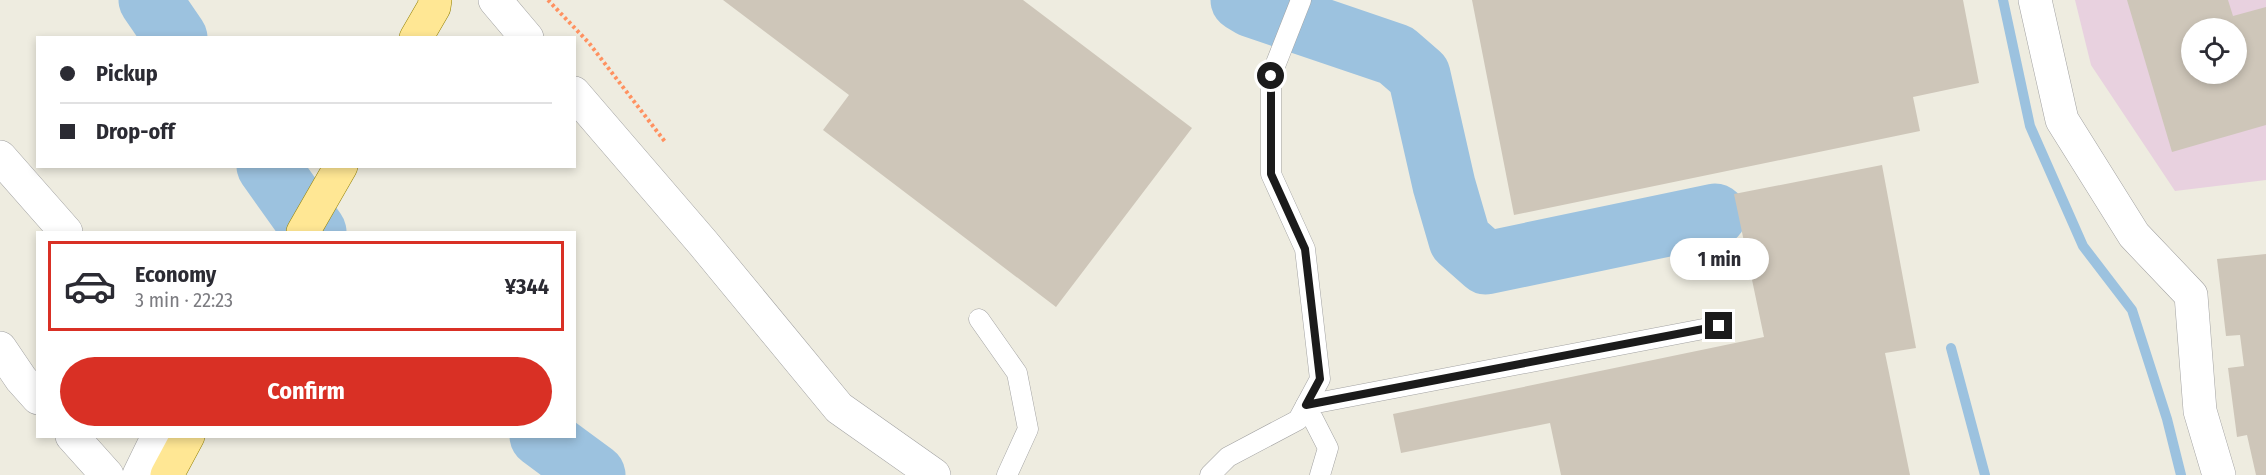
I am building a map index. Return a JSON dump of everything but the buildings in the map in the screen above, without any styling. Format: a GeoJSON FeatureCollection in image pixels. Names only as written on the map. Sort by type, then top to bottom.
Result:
{"type":"FeatureCollection","features":[{"type":"Feature","properties":{"kind":"main road"},"geometry":{"type":"LineString","coordinates":[[417,36],[434,7],[435,0]]}},
{"type":"Feature","properties":{"kind":"main road"},"geometry":{"type":"LineString","coordinates":[[304,231],[340,168]]}},
{"type":"Feature","properties":{"kind":"main road"},"geometry":{"type":"LineString","coordinates":[[167,475],[187,438]]}},
{"type":"Feature","properties":{"kind":"street"},"geometry":{"type":"LineString","coordinates":[[495,0],[525,36]]}},
{"type":"Feature","properties":{"kind":"street"},"geometry":{"type":"LineString","coordinates":[[2035,0],[2062,120],[2134,235],[2191,295],[2200,411],[2219,475]]}},
{"type":"Feature","properties":{"kind":"street"},"geometry":{"type":"LineString","coordinates":[[576,95],[703,243],[839,408],[934,475]]}},
{"type":"Feature","properties":{"kind":"street"},"geometry":{"type":"LineString","coordinates":[[0,157],[65,231]]}},
{"type":"Feature","properties":{"kind":"street"},"geometry":{"type":"LineString","coordinates":[[0,348],[19,390]]}},
{"type":"Feature","properties":{"kind":"street"},"geometry":{"type":"LineString","coordinates":[[74,438],[107,475]]}},
{"type":"Feature","properties":{"kind":"street"},"geometry":{"type":"LineString","coordinates":[[139,475],[157,438]]}},
{"type":"Feature","properties":{"kind":"lane"},"geometry":{"type":"LineString","coordinates":[[1210,475],[1228,457],[1298,420],[1320,379],[1305,249],[1271,174],[1271,76],[1301,0]]}},
{"type":"Feature","properties":{"kind":"lane"},"geometry":{"type":"LineString","coordinates":[[979,319],[1017,373],[1028,429],[1006,475]]}},
{"type":"Feature","properties":{"kind":"lane"},"geometry":{"type":"LineString","coordinates":[[1306,405],[1719,326]]}},
{"type":"Feature","properties":{"kind":"lane"},"geometry":{"type":"LineString","coordinates":[[1306,405],[1328,448],[1320,475]]}},
{"type":"Feature","properties":{"kind":"shaded area"},"geometry":{"type":"Polygon","coordinates":[[[2075,0],[2266,0],[2266,180],[2175,191],[2091,65],[2075,0]]]}},
{"type":"Feature","properties":{"kind":"waterway"},"geometry":{"type":"LineString","coordinates":[[150,0],[175,36]]}},
{"type":"Feature","properties":{"kind":"waterway"},"geometry":{"type":"LineString","coordinates":[[1242,0],[1252,6],[1396,55],[1419,75],[1444,185],[1460,240],[1486,263],[1715,215]]}},
{"type":"Feature","properties":{"kind":"waterway"},"geometry":{"type":"LineString","coordinates":[[2003,0],[2030,126],[2083,246],[2132,310],[2167,419],[2181,475]]}},
{"type":"Feature","properties":{"kind":"waterway"},"geometry":{"type":"LineString","coordinates":[[269,168],[314,231]]}},
{"type":"Feature","properties":{"kind":"waterway"},"geometry":{"type":"LineString","coordinates":[[1951,348],[1985,475]]}},
{"type":"Feature","properties":{"kind":"waterway"},"geometry":{"type":"LineString","coordinates":[[544,438],[594,475]]}},
{"type":"Feature","properties":{"kind":"route"},"geometry":{"type":"LineString","coordinates":[[1271,76],[1271,174],[1305,249],[1320,379],[1306,405],[1719,326]]}}]}
